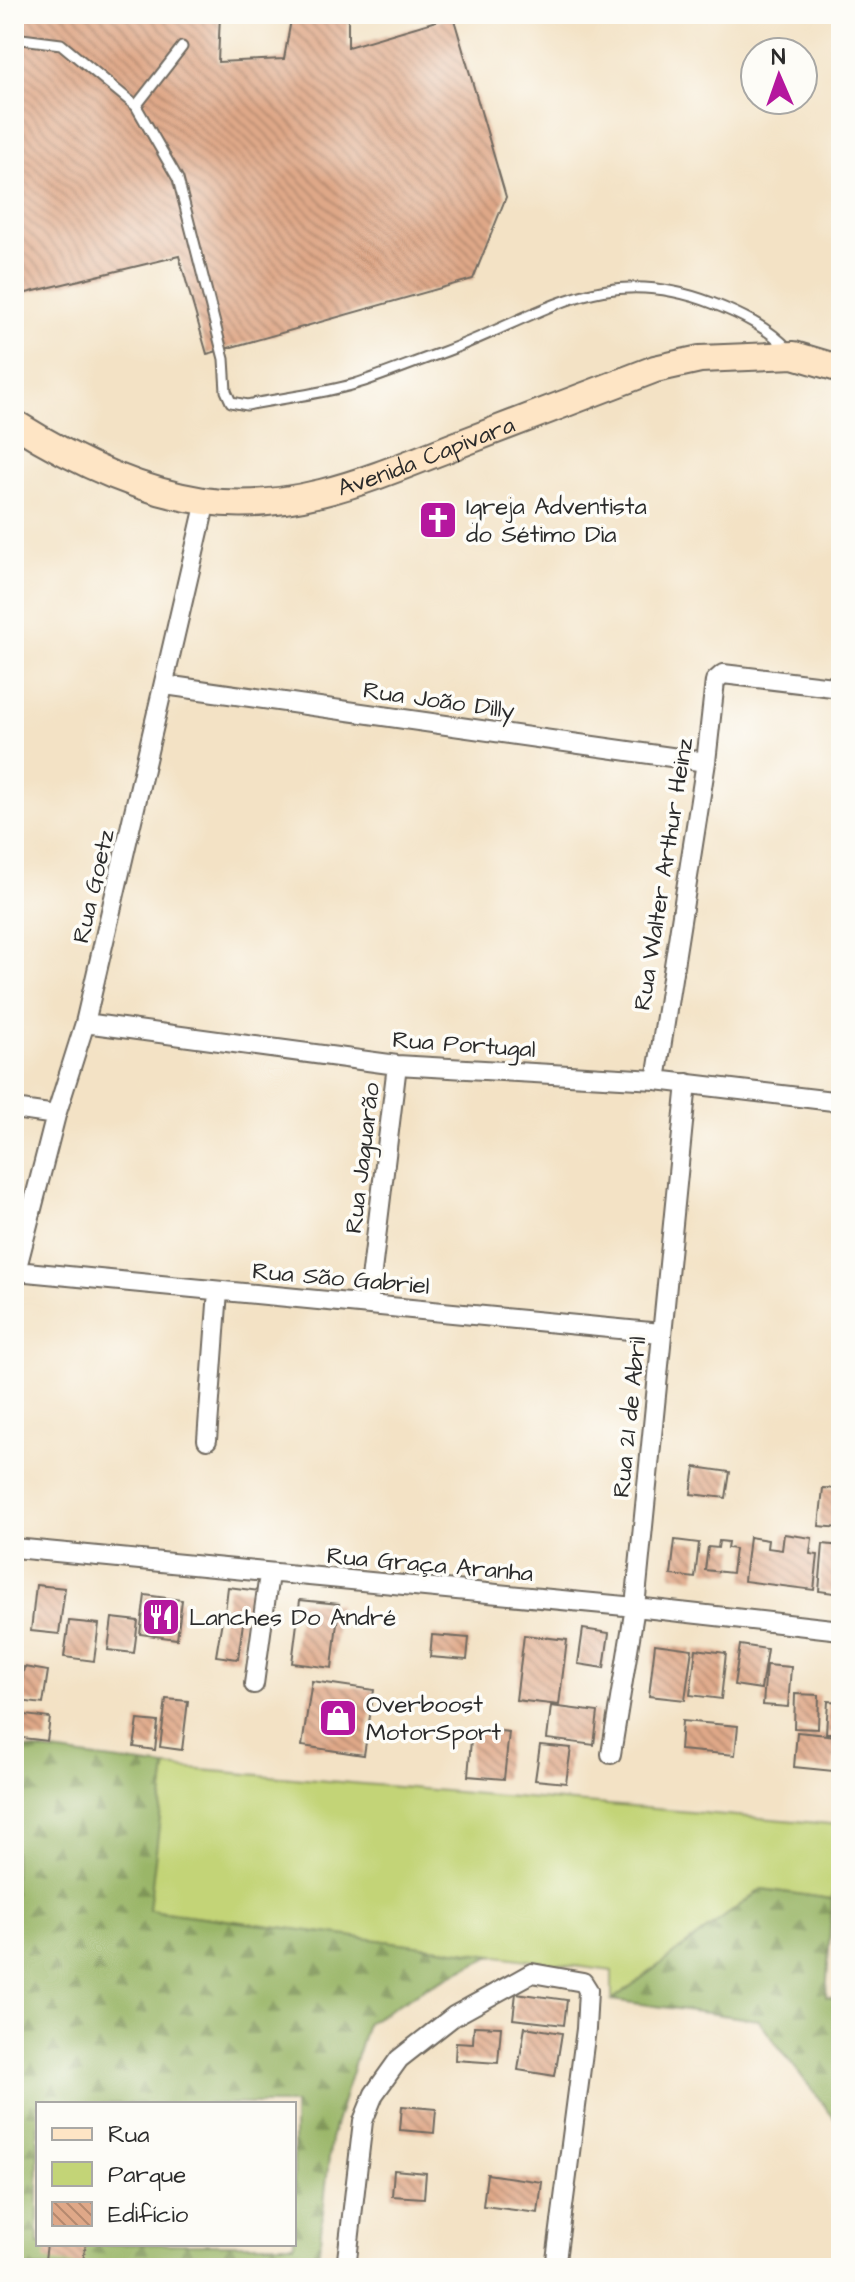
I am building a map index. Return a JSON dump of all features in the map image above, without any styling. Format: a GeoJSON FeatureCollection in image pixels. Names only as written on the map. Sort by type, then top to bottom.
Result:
{"type":"FeatureCollection","features":[{"type":"Feature","properties":{"kind":"main road","name":"Avenida Capivara"},"geometry":{"type":"LineString","coordinates":[[14,423],[69,457],[160,491],[206,501],[282,502],[342,489],[655,369],[700,359],[794,355],[841,369]]}},
{"type":"Feature","properties":{"kind":"street","name":"Rua Goetz"},"geometry":{"type":"LineString","coordinates":[[15,1275],[56,1115],[85,1023],[206,501]]}},
{"type":"Feature","properties":{"kind":"street","name":"Rua Walter Arthur Heinz"},"geometry":{"type":"LineString","coordinates":[[656,1080],[718,675],[841,688]]}},
{"type":"Feature","properties":{"kind":"street","name":"Rua João Dilly"},"geometry":{"type":"LineString","coordinates":[[165,685],[706,762]]}},
{"type":"Feature","properties":{"kind":"street","name":"Rua Portugal"},"geometry":{"type":"LineString","coordinates":[[85,1023],[397,1065],[656,1080],[841,1102]]}},
{"type":"Feature","properties":{"kind":"street","name":"Rua Jaguarão"},"geometry":{"type":"LineString","coordinates":[[368,1304],[397,1065]]}},
{"type":"Feature","properties":{"kind":"street","name":"Rua 21 de Abril"},"geometry":{"type":"LineString","coordinates":[[611,1754],[635,1607],[687,1083]]}},
{"type":"Feature","properties":{"kind":"street"},"geometry":{"type":"LineString","coordinates":[[14,1109],[56,1115]]}},
{"type":"Feature","properties":{"kind":"street","name":"Rua São Gabriel"},"geometry":{"type":"LineString","coordinates":[[15,1275],[368,1304],[661,1333]]}},
{"type":"Feature","properties":{"kind":"street"},"geometry":{"type":"LineString","coordinates":[[207,1440],[218,1291]]}},
{"type":"Feature","properties":{"kind":"street","name":"Rua Graça Aranha"},"geometry":{"type":"LineString","coordinates":[[14,1548],[635,1607],[841,1630]]}},
{"type":"Feature","properties":{"kind":"street"},"geometry":{"type":"LineString","coordinates":[[254,1684],[269,1574]]}},
{"type":"Feature","properties":{"kind":"street"},"geometry":{"type":"LineString","coordinates":[[346,2268],[363,2121],[374,2094],[399,2059],[454,2016],[532,1973],[583,1982],[588,1990],[555,2268]]}},
{"type":"Feature","properties":{"kind":"lane"},"geometry":{"type":"LineString","coordinates":[[14,38],[61,44],[136,106],[178,179],[224,359],[226,391],[231,402],[247,405],[352,385],[448,350],[597,288],[635,285],[680,290],[730,310],[775,334],[794,355]]}},
{"type":"Feature","properties":{"kind":"lane"},"geometry":{"type":"LineString","coordinates":[[136,106],[182,47]]}},
{"type":"Feature","properties":{"kind":"green space"},"geometry":{"type":"Polygon","coordinates":[[[14,1747],[166,1767],[149,1910],[493,1955],[427,1987],[367,2023],[331,2139],[317,2268],[14,2268],[14,1747]]]}},
{"type":"Feature","properties":{"kind":"green space"},"geometry":{"type":"Polygon","coordinates":[[[166,1767],[841,1825],[832,1899],[762,1889],[612,2000],[612,1971],[148,1910],[166,1767]]]}},
{"type":"Feature","properties":{"kind":"green space"},"geometry":{"type":"Polygon","coordinates":[[[762,1889],[832,1899],[826,1997],[841,2000],[841,2127],[758,2020],[612,2000],[762,1889]]]}},
{"type":"Feature","properties":{"kind":"building"},"geometry":{"type":"Polygon","coordinates":[[[14,14],[220,14],[218,62],[284,59],[292,14],[348,14],[348,47],[453,16],[506,197],[473,279],[207,354],[179,256],[14,296],[14,14]]]}},
{"type":"Feature","properties":{"kind":"building"},"geometry":{"type":"Polygon","coordinates":[[[695,1467],[730,1472],[726,1498],[691,1494],[695,1467]]]}},
{"type":"Feature","properties":{"kind":"building"},"geometry":{"type":"Polygon","coordinates":[[[823,1488],[841,1489],[841,1528],[819,1526],[823,1488]]]}},
{"type":"Feature","properties":{"kind":"building"},"geometry":{"type":"Polygon","coordinates":[[[784,1534],[812,1538],[810,1554],[818,1555],[814,1590],[744,1581],[749,1537],[768,1540],[767,1548],[782,1550],[784,1534]]]}},
{"type":"Feature","properties":{"kind":"building"},"geometry":{"type":"Polygon","coordinates":[[[675,1540],[699,1543],[695,1578],[671,1575],[675,1540]]]}},
{"type":"Feature","properties":{"kind":"building"},"geometry":{"type":"Polygon","coordinates":[[[719,1541],[728,1542],[727,1548],[735,1549],[732,1573],[705,1570],[708,1547],[718,1548],[719,1541]]]}},
{"type":"Feature","properties":{"kind":"building"},"geometry":{"type":"Polygon","coordinates":[[[823,1544],[841,1546],[841,1594],[819,1591],[823,1544]]]}},
{"type":"Feature","properties":{"kind":"building"},"geometry":{"type":"Polygon","coordinates":[[[36,1585],[65,1588],[59,1634],[31,1631],[36,1585]]]}},
{"type":"Feature","properties":{"kind":"building"},"geometry":{"type":"Polygon","coordinates":[[[228,1587],[260,1591],[256,1616],[225,1612],[228,1587]]]}},
{"type":"Feature","properties":{"kind":"building","name":"Lanches Do André"},"geometry":{"type":"Polygon","coordinates":[[[145,1595],[182,1600],[177,1639],[140,1634],[145,1595]]]}},
{"type":"Feature","properties":{"kind":"building"},"geometry":{"type":"Polygon","coordinates":[[[300,1600],[339,1604],[332,1668],[292,1663],[300,1600]]]}},
{"type":"Feature","properties":{"kind":"building"},"geometry":{"type":"Polygon","coordinates":[[[223,1614],[244,1616],[238,1659],[216,1656],[223,1614]]]}},
{"type":"Feature","properties":{"kind":"building"},"geometry":{"type":"Polygon","coordinates":[[[112,1618],[138,1621],[134,1653],[108,1650],[112,1618]]]}},
{"type":"Feature","properties":{"kind":"building"},"geometry":{"type":"Polygon","coordinates":[[[69,1621],[99,1624],[94,1661],[64,1657],[69,1621]]]}},
{"type":"Feature","properties":{"kind":"building"},"geometry":{"type":"Polygon","coordinates":[[[583,1629],[609,1633],[604,1668],[578,1664],[583,1629]]]}},
{"type":"Feature","properties":{"kind":"building"},"geometry":{"type":"Polygon","coordinates":[[[432,1635],[469,1638],[467,1660],[430,1657],[432,1635]]]}},
{"type":"Feature","properties":{"kind":"building"},"geometry":{"type":"Polygon","coordinates":[[[524,1635],[567,1640],[559,1705],[516,1700],[524,1635]]]}},
{"type":"Feature","properties":{"kind":"building"},"geometry":{"type":"Polygon","coordinates":[[[655,1644],[692,1649],[685,1700],[649,1696],[655,1644]]]}},
{"type":"Feature","properties":{"kind":"building"},"geometry":{"type":"Polygon","coordinates":[[[740,1645],[767,1649],[761,1689],[734,1685],[740,1645]]]}},
{"type":"Feature","properties":{"kind":"building"},"geometry":{"type":"Polygon","coordinates":[[[696,1649],[726,1653],[721,1699],[690,1695],[696,1649]]]}},
{"type":"Feature","properties":{"kind":"building"},"geometry":{"type":"Polygon","coordinates":[[[766,1665],[791,1667],[788,1707],[763,1705],[766,1665]]]}},
{"type":"Feature","properties":{"kind":"building"},"geometry":{"type":"Polygon","coordinates":[[[24,1667],[48,1671],[43,1704],[19,1701],[24,1667]]]}},
{"type":"Feature","properties":{"kind":"building","name":"Overboost MotorSport"},"geometry":{"type":"Polygon","coordinates":[[[312,1681],[374,1690],[364,1755],[302,1746],[312,1681]]]}},
{"type":"Feature","properties":{"kind":"building"},"geometry":{"type":"Polygon","coordinates":[[[795,1694],[819,1695],[818,1729],[794,1728],[795,1694]]]}},
{"type":"Feature","properties":{"kind":"building"},"geometry":{"type":"Polygon","coordinates":[[[166,1699],[188,1701],[182,1750],[160,1747],[166,1699]]]}},
{"type":"Feature","properties":{"kind":"building"},"geometry":{"type":"Polygon","coordinates":[[[828,1701],[841,1702],[841,1733],[826,1733],[828,1701]]]}},
{"type":"Feature","properties":{"kind":"building"},"geometry":{"type":"Polygon","coordinates":[[[551,1706],[598,1712],[594,1745],[547,1739],[551,1706]]]}},
{"type":"Feature","properties":{"kind":"building"},"geometry":{"type":"Polygon","coordinates":[[[17,1714],[50,1718],[47,1741],[14,1737],[17,1714]]]}},
{"type":"Feature","properties":{"kind":"building"},"geometry":{"type":"Polygon","coordinates":[[[138,1720],[158,1722],[155,1750],[134,1747],[138,1720]]]}},
{"type":"Feature","properties":{"kind":"building"},"geometry":{"type":"Polygon","coordinates":[[[682,1721],[738,1726],[735,1755],[680,1750],[682,1721]]]}},
{"type":"Feature","properties":{"kind":"building"},"geometry":{"type":"Polygon","coordinates":[[[472,1728],[509,1732],[504,1779],[468,1776],[472,1728]]]}},
{"type":"Feature","properties":{"kind":"building"},"geometry":{"type":"Polygon","coordinates":[[[797,1732],[837,1736],[833,1771],[794,1767],[797,1732]]]}},
{"type":"Feature","properties":{"kind":"building"},"geometry":{"type":"Polygon","coordinates":[[[540,1745],[571,1748],[566,1783],[535,1780],[540,1745]]]}},
{"type":"Feature","properties":{"kind":"building"},"geometry":{"type":"Polygon","coordinates":[[[516,1993],[567,2000],[564,2025],[513,2019],[516,1993]]]}},
{"type":"Feature","properties":{"kind":"building"},"geometry":{"type":"Polygon","coordinates":[[[474,2026],[501,2027],[498,2063],[455,2060],[456,2042],[473,2043],[474,2026]]]}},
{"type":"Feature","properties":{"kind":"building"},"geometry":{"type":"Polygon","coordinates":[[[525,2027],[562,2033],[555,2076],[518,2070],[525,2027]]]}},
{"type":"Feature","properties":{"kind":"building"},"geometry":{"type":"Polygon","coordinates":[[[402,2106],[436,2109],[434,2133],[400,2130],[402,2106]]]}},
{"type":"Feature","properties":{"kind":"building"},"geometry":{"type":"Polygon","coordinates":[[[394,2170],[426,2173],[424,2198],[392,2196],[394,2170]]]}},
{"type":"Feature","properties":{"kind":"building"},"geometry":{"type":"Polygon","coordinates":[[[487,2174],[542,2182],[538,2213],[483,2206],[487,2174]]]}},
{"type":"Feature","properties":{"kind":"building"},"geometry":{"type":"Polygon","coordinates":[[[47,2246],[86,2246],[82,2266],[45,2260],[47,2246]]]}},
{"type":"Feature","properties":{"kind":"place","name":"Igreja Adventista do Sétimo Dia"},"geometry":{"type":"Point","coordinates":[438,520]}},
{"type":"Feature","properties":{"kind":"place","name":"Lanches Do André"},"geometry":{"type":"Point","coordinates":[161,1617]}},
{"type":"Feature","properties":{"kind":"place","name":"Overboost MotorSport"},"geometry":{"type":"Point","coordinates":[338,1718]}}]}
